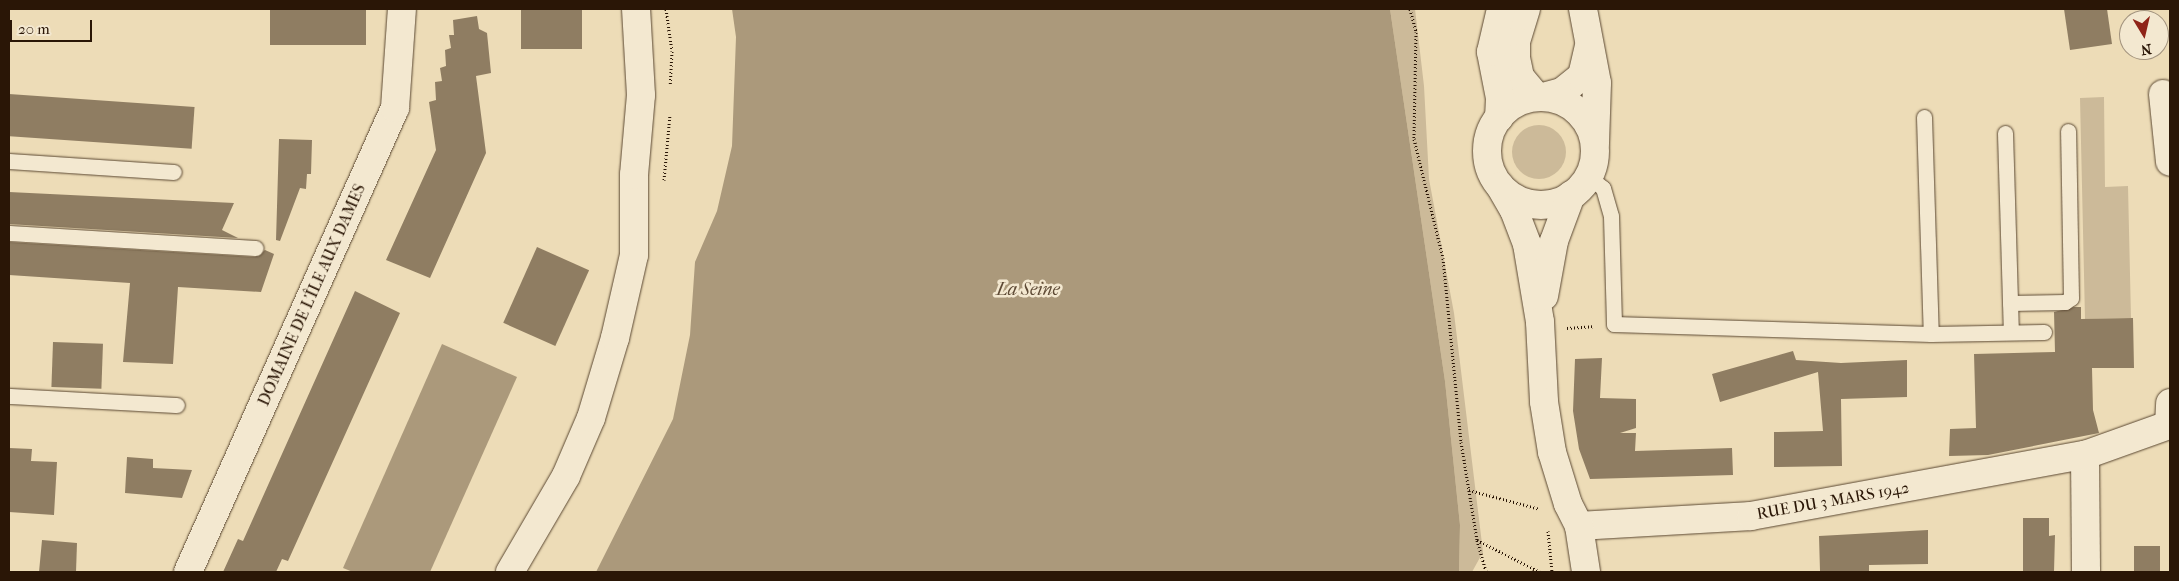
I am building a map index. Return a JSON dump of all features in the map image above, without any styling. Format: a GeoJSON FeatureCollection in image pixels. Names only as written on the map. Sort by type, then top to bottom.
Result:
{"type":"FeatureCollection","features":[{"type":"Feature","properties":{"kind":"street","name":"DOMAINE DE L'ÎLE AUX DAMES"},"geometry":{"type":"LineString","coordinates":[[188,572],[395,108],[402,9]]}},
{"type":"Feature","properties":{"kind":"street"},"geometry":{"type":"LineString","coordinates":[[510,572],[566,476],[591,418],[615,338],[634,255],[634,175],[641,95],[636,9]]}},
{"type":"Feature","properties":{"kind":"street"},"geometry":{"type":"LineString","coordinates":[[1499,118],[1501,105],[1491,52],[1501,9]]}},
{"type":"Feature","properties":{"kind":"street"},"geometry":{"type":"LineString","coordinates":[[1526,9],[1516,41],[1516,58],[1520,77],[1540,97],[1559,100],[1579,113],[1588,125],[1594,148]]}},
{"type":"Feature","properties":{"kind":"street"},"geometry":{"type":"LineString","coordinates":[[1541,326],[1554,241],[1594,148],[1598,97],[1590,40],[1583,9]]}},
{"type":"Feature","properties":{"kind":"street"},"geometry":{"type":"LineString","coordinates":[[1586,572],[1564,514],[1552,452],[1545,410],[1541,326],[1527,244],[1514,210],[1489,165],[1487,150],[1489,134],[1499,118],[1514,105],[1562,92],[1582,76],[1590,40]]}},
{"type":"Feature","properties":{"kind":"street"},"geometry":{"type":"LineString","coordinates":[[2163,94],[2170,162]]}},
{"type":"Feature","properties":{"kind":"street"},"geometry":{"type":"LineString","coordinates":[[1500,186],[1519,200],[1534,204],[1549,204],[1579,186]]}},
{"type":"Feature","properties":{"kind":"street","name":"RUE DU 3 MARS 1942"},"geometry":{"type":"LineString","coordinates":[[1564,514],[1751,516],[2085,455],[2169,425],[2170,403]]}},
{"type":"Feature","properties":{"kind":"street"},"geometry":{"type":"LineString","coordinates":[[2085,455],[2086,572]]}},
{"type":"Feature","properties":{"kind":"lane"},"geometry":{"type":"LineString","coordinates":[[1924,117],[1931,334]]}},
{"type":"Feature","properties":{"kind":"lane"},"geometry":{"type":"LineString","coordinates":[[2010,303],[2065,302],[2071,298],[2068,131]]}},
{"type":"Feature","properties":{"kind":"lane"},"geometry":{"type":"LineString","coordinates":[[2006,133],[2011,332]]}},
{"type":"Feature","properties":{"kind":"lane"},"geometry":{"type":"LineString","coordinates":[[9,161],[174,172]]}},
{"type":"Feature","properties":{"kind":"lane"},"geometry":{"type":"LineString","coordinates":[[1579,186],[1603,188],[1611,216],[1614,324],[1931,334],[2044,332]]}},
{"type":"Feature","properties":{"kind":"lane"},"geometry":{"type":"LineString","coordinates":[[9,233],[256,248]]}},
{"type":"Feature","properties":{"kind":"lane"},"geometry":{"type":"LineString","coordinates":[[9,396],[177,405]]}},
{"type":"Feature","properties":{"kind":"path"},"geometry":{"type":"LineString","coordinates":[[1410,9],[1416,32],[1414,139],[1443,258],[1469,490],[1477,540],[1486,572]]}},
{"type":"Feature","properties":{"kind":"path"},"geometry":{"type":"LineString","coordinates":[[1541,326],[1614,324]]}},
{"type":"Feature","properties":{"kind":"path"},"geometry":{"type":"LineString","coordinates":[[1469,490],[1564,514],[1552,572]]}},
{"type":"Feature","properties":{"kind":"path"},"geometry":{"type":"LineString","coordinates":[[1477,540],[1540,572]]}},
{"type":"Feature","properties":{"kind":"shaded area"},"geometry":{"type":"Polygon","coordinates":[[[1390,9],[1415,9],[1424,86],[1429,179],[1454,313],[1483,552],[1472,572],[1459,572],[1460,525],[1445,381],[1390,9]]]}},
{"type":"Feature","properties":{"kind":"shaded area"},"geometry":{"type":"Polygon","coordinates":[[[2104,97],[2105,187],[2128,186],[2131,318],[2085,319],[2080,98],[2104,97]]]}},
{"type":"Feature","properties":{"kind":"shaded area"},"geometry":{"type":"Polygon","coordinates":[[[1539,125],[1549,127],[1558,133],[1564,142],[1566,152],[1564,162],[1558,171],[1549,177],[1539,179],[1529,177],[1520,171],[1514,162],[1512,152],[1514,142],[1520,133],[1529,127],[1539,125]]]}},
{"type":"Feature","properties":{"kind":"water","name":"La Seine"},"geometry":{"type":"Polygon","coordinates":[[[732,9],[1390,9],[1445,381],[1460,525],[1459,572],[596,572],[673,419],[690,335],[695,262],[717,211],[732,146],[736,37],[732,9]]]}},
{"type":"Feature","properties":{"kind":"water"},"geometry":{"type":"Polygon","coordinates":[[[442,344],[517,377],[430,572],[353,572],[343,568],[442,344]]]}},
{"type":"Feature","properties":{"kind":"building"},"geometry":{"type":"Polygon","coordinates":[[[270,9],[366,9],[366,45],[270,45],[270,9]]]}},
{"type":"Feature","properties":{"kind":"building"},"geometry":{"type":"Polygon","coordinates":[[[521,9],[582,9],[582,49],[521,49],[521,9]]]}},
{"type":"Feature","properties":{"kind":"building"},"geometry":{"type":"Polygon","coordinates":[[[2064,9],[2107,9],[2112,44],[2070,50],[2064,9]]]}},
{"type":"Feature","properties":{"kind":"building"},"geometry":{"type":"Polygon","coordinates":[[[477,16],[479,29],[487,33],[491,73],[476,76],[486,153],[430,278],[386,260],[436,150],[429,102],[436,100],[435,82],[442,81],[440,68],[446,66],[445,50],[451,48],[449,35],[454,35],[453,20],[477,16]]]}},
{"type":"Feature","properties":{"kind":"building"},"geometry":{"type":"Polygon","coordinates":[[[9,94],[195,107],[192,149],[9,136],[9,94]]]}},
{"type":"Feature","properties":{"kind":"building"},"geometry":{"type":"Polygon","coordinates":[[[279,139],[312,140],[311,174],[307,174],[306,189],[300,188],[280,241],[276,240],[279,139]]]}},
{"type":"Feature","properties":{"kind":"building"},"geometry":{"type":"Polygon","coordinates":[[[9,192],[234,203],[222,230],[238,238],[9,224],[9,192]]]}},
{"type":"Feature","properties":{"kind":"building"},"geometry":{"type":"Polygon","coordinates":[[[9,242],[255,257],[265,250],[274,254],[261,292],[178,287],[173,364],[123,362],[130,283],[9,275],[9,242]]]}},
{"type":"Feature","properties":{"kind":"building"},"geometry":{"type":"Polygon","coordinates":[[[537,247],[589,270],[555,346],[503,323],[537,247]]]}},
{"type":"Feature","properties":{"kind":"building"},"geometry":{"type":"Polygon","coordinates":[[[355,291],[400,313],[288,561],[282,559],[276,572],[223,572],[238,539],[243,541],[355,291]]]}},
{"type":"Feature","properties":{"kind":"building"},"geometry":{"type":"Polygon","coordinates":[[[2081,307],[2081,319],[2133,318],[2134,368],[2092,368],[2093,410],[2099,433],[1988,455],[1949,456],[1950,429],[1976,428],[1974,354],[2055,352],[2054,312],[2081,307]]]}},
{"type":"Feature","properties":{"kind":"building"},"geometry":{"type":"Polygon","coordinates":[[[53,342],[103,344],[101,389],[51,387],[53,342]]]}},
{"type":"Feature","properties":{"kind":"building"},"geometry":{"type":"Polygon","coordinates":[[[1793,351],[1796,360],[1841,363],[1907,360],[1907,397],[1841,399],[1842,466],[1774,467],[1774,432],[1823,431],[1818,372],[1720,402],[1712,374],[1793,351]]]}},
{"type":"Feature","properties":{"kind":"building"},"geometry":{"type":"Polygon","coordinates":[[[1602,358],[1600,398],[1636,399],[1636,428],[1620,433],[1636,433],[1635,451],[1732,448],[1733,475],[1590,479],[1579,449],[1573,411],[1575,359],[1602,358]]]}},
{"type":"Feature","properties":{"kind":"building"},"geometry":{"type":"Polygon","coordinates":[[[9,448],[32,449],[31,461],[57,462],[54,515],[9,512],[9,448]]]}},
{"type":"Feature","properties":{"kind":"building"},"geometry":{"type":"Polygon","coordinates":[[[127,457],[153,459],[153,468],[192,470],[182,498],[125,493],[127,457]]]}},
{"type":"Feature","properties":{"kind":"building"},"geometry":{"type":"Polygon","coordinates":[[[2023,518],[2049,518],[2049,536],[2055,535],[2054,572],[2023,572],[2023,518]]]}},
{"type":"Feature","properties":{"kind":"building"},"geometry":{"type":"Polygon","coordinates":[[[1928,530],[1928,564],[1869,565],[1869,571],[1820,571],[1819,536],[1928,530]]]}},
{"type":"Feature","properties":{"kind":"building"},"geometry":{"type":"Polygon","coordinates":[[[42,540],[77,543],[76,572],[39,572],[42,540]]]}},
{"type":"Feature","properties":{"kind":"building"},"geometry":{"type":"Polygon","coordinates":[[[2134,546],[2160,546],[2160,572],[2134,572],[2134,546]]]}}]}
